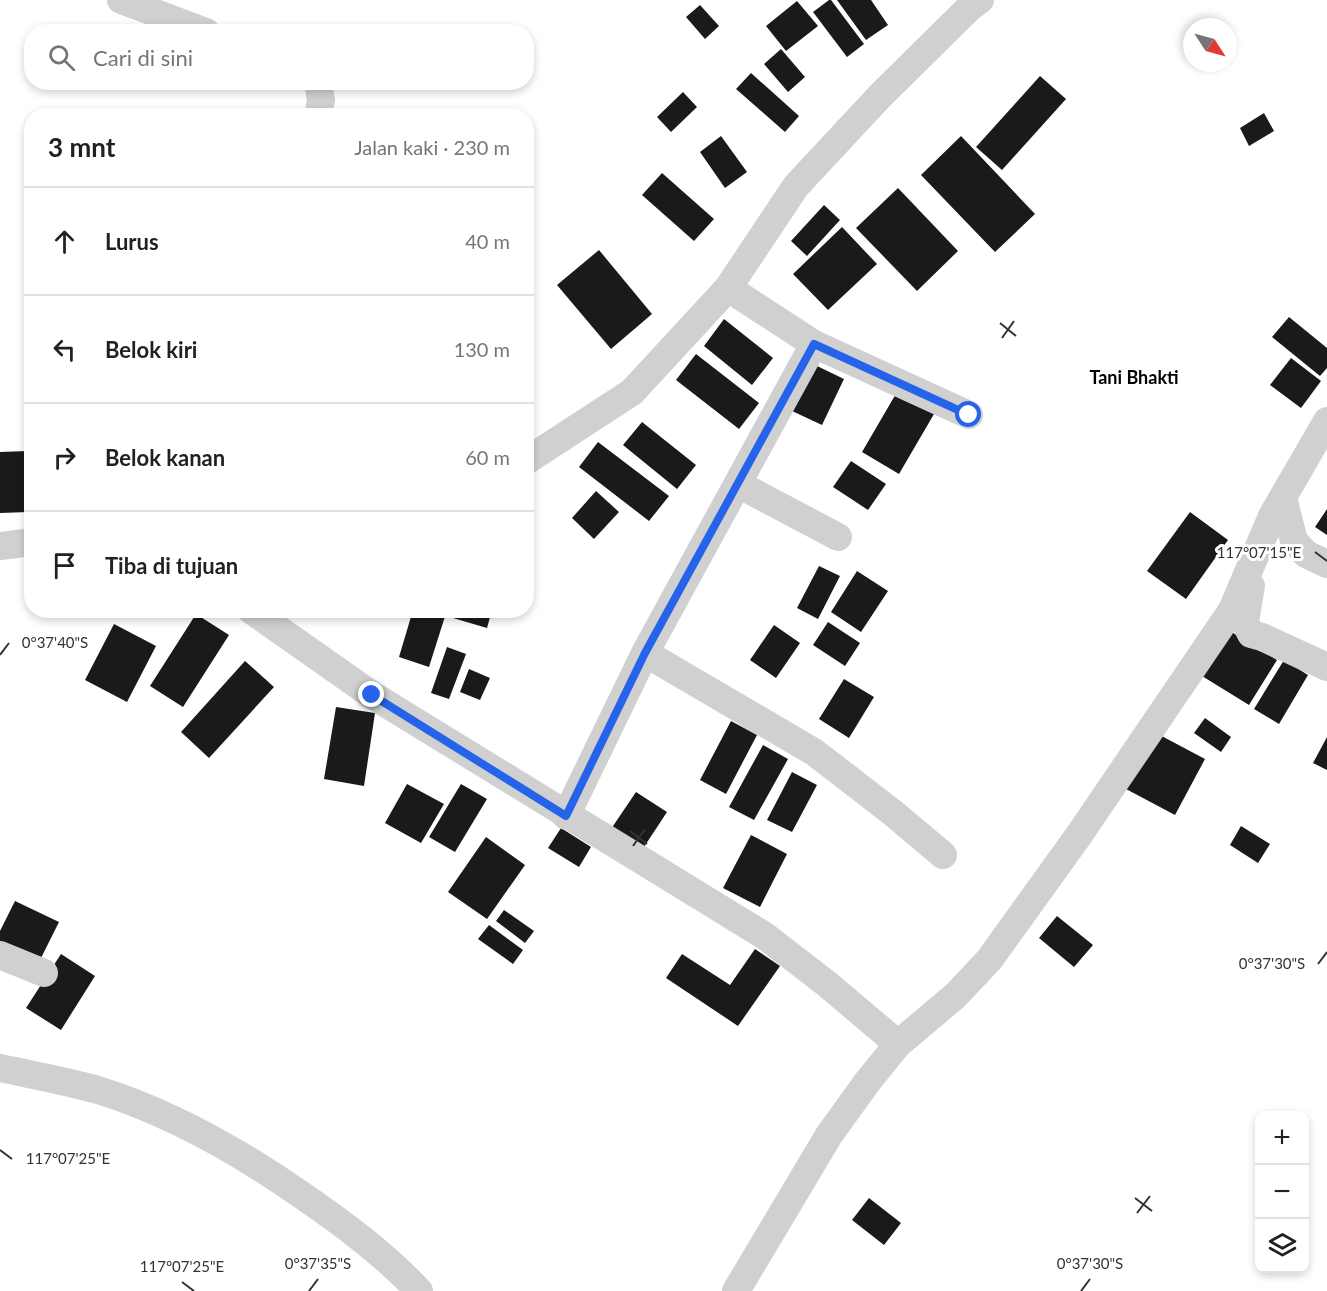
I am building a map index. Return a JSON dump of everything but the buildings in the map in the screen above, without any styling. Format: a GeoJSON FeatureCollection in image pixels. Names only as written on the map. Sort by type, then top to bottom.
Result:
{"type":"FeatureCollection","features":[{"type":"Feature","properties":{"kind":"street"},"geometry":{"type":"LineString","coordinates":[[121,0],[185,24]]}},
{"type":"Feature","properties":{"kind":"street"},"geometry":{"type":"LineString","coordinates":[[534,455],[632,392],[728,288],[796,186],[880,96],[969,8],[980,0]]}},
{"type":"Feature","properties":{"kind":"street"},"geometry":{"type":"LineString","coordinates":[[319,90],[320,108]]}},
{"type":"Feature","properties":{"kind":"street"},"geometry":{"type":"LineString","coordinates":[[728,288],[814,344],[969,415]]}},
{"type":"Feature","properties":{"kind":"street"},"geometry":{"type":"LineString","coordinates":[[566,816],[645,653],[814,344]]}},
{"type":"Feature","properties":{"kind":"street"},"geometry":{"type":"LineString","coordinates":[[736,1291],[830,1135],[898,1044],[955,996],[989,960],[1079,834],[1232,610],[1272,516],[1327,421]]}},
{"type":"Feature","properties":{"kind":"street"},"geometry":{"type":"LineString","coordinates":[[738,484],[838,537]]}},
{"type":"Feature","properties":{"kind":"street"},"geometry":{"type":"LineString","coordinates":[[1283,498],[1294,541],[1305,554],[1327,564]]}},
{"type":"Feature","properties":{"kind":"street"},"geometry":{"type":"LineString","coordinates":[[0,546],[24,543]]}},
{"type":"Feature","properties":{"kind":"street"},"geometry":{"type":"LineString","coordinates":[[1257,551],[1245,622],[1251,634],[1327,667]]}},
{"type":"Feature","properties":{"kind":"street"},"geometry":{"type":"LineString","coordinates":[[262,618],[372,695],[765,936],[827,984],[898,1044]]}},
{"type":"Feature","properties":{"kind":"street"},"geometry":{"type":"LineString","coordinates":[[645,653],[814,752],[943,855]]}},
{"type":"Feature","properties":{"kind":"street"},"geometry":{"type":"LineString","coordinates":[[0,955],[44,974]]}},
{"type":"Feature","properties":{"kind":"street"},"geometry":{"type":"LineString","coordinates":[[0,1068],[98,1090],[170,1118],[222,1143],[260,1165],[352,1230],[396,1266],[419,1291]]}},
{"type":"Feature","properties":{"kind":"district","name":"Tani Bhakti"},"geometry":{"type":"Point","coordinates":[1134,378]}},
{"type":"Feature","properties":{"kind":"route"},"geometry":{"type":"LineString","coordinates":[[372,695],[566,816],[645,653],[814,344],[969,415]]}}]}
